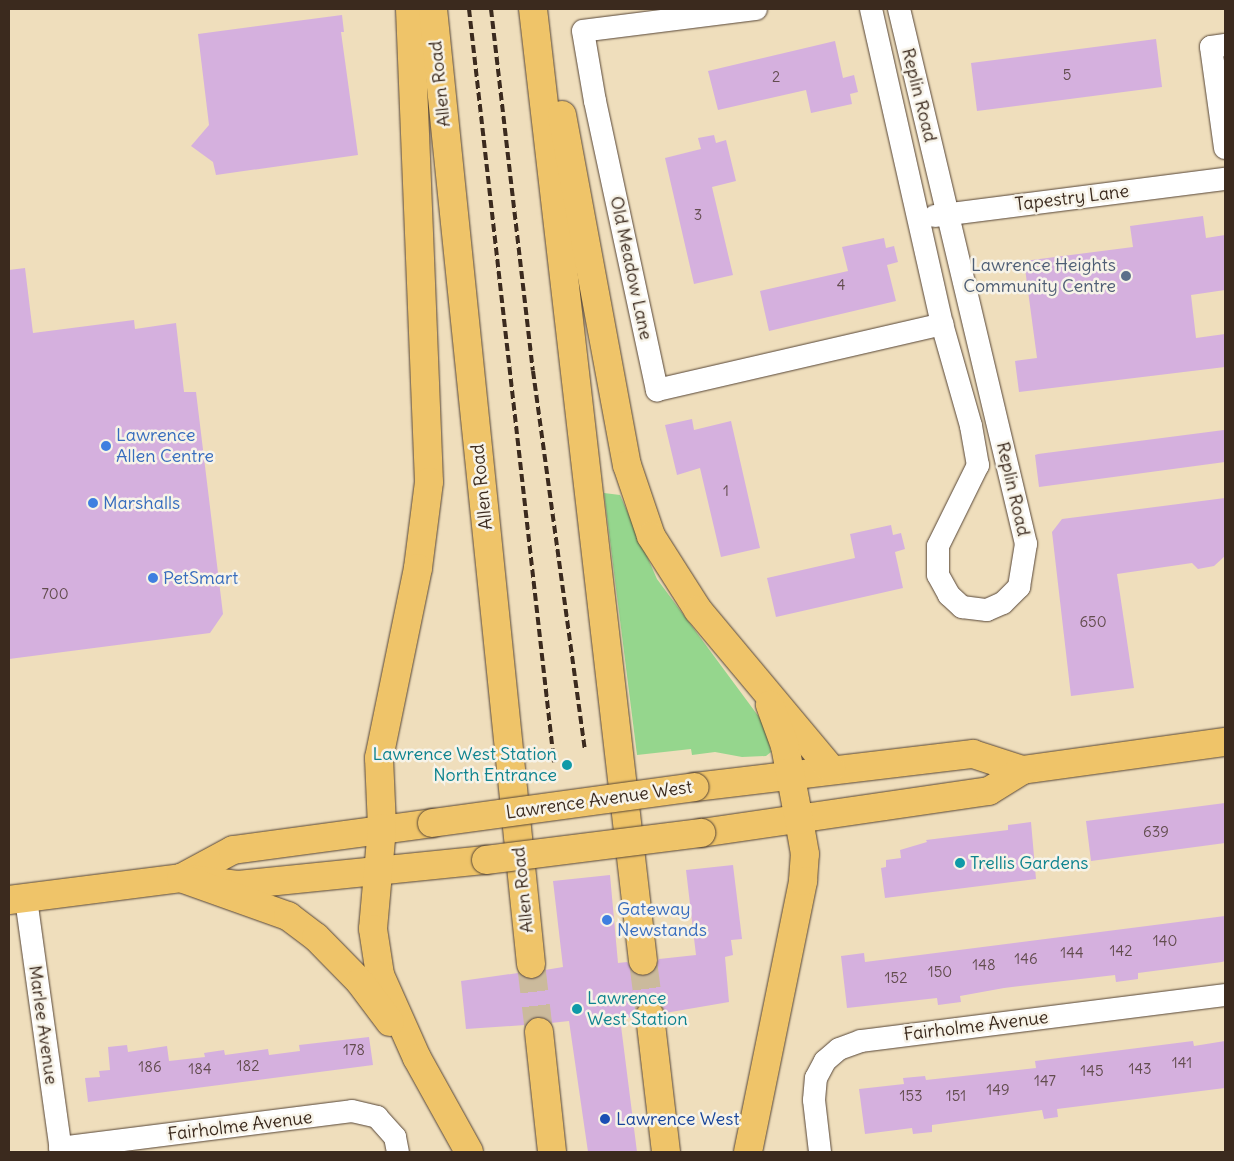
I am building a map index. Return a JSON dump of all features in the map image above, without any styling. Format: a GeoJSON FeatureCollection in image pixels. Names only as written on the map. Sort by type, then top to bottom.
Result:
{"type":"FeatureCollection","features":[{"type":"Feature","properties":{"kind":"main road"},"geometry":{"type":"LineString","coordinates":[[410,9],[429,482],[418,568],[379,758],[382,828],[372,929],[380,974],[417,1058],[468,1152]]}},
{"type":"Feature","properties":{"kind":"main road","name":"Allen Road"},"geometry":{"type":"LineString","coordinates":[[433,9],[531,964]]}},
{"type":"Feature","properties":{"kind":"main road"},"geometry":{"type":"LineString","coordinates":[[533,9],[643,961]]}},
{"type":"Feature","properties":{"kind":"main road"},"geometry":{"type":"LineString","coordinates":[[543,9],[627,465],[651,536],[698,610],[764,690],[786,712],[831,769]]}},
{"type":"Feature","properties":{"kind":"main road"},"geometry":{"type":"LineString","coordinates":[[748,1152],[804,881],[805,854],[778,721],[764,690]]}},
{"type":"Feature","properties":{"kind":"main road","name":"Lawrence Avenue West"},"geometry":{"type":"LineString","coordinates":[[17,899],[181,878],[238,885],[378,872],[701,833],[989,791],[1022,770],[1225,742]]}},
{"type":"Feature","properties":{"kind":"main road","name":"Lawrence Avenue West"},"geometry":{"type":"LineString","coordinates":[[181,878],[233,850],[382,828],[432,823],[831,769],[973,754],[1022,770]]}},
{"type":"Feature","properties":{"kind":"main road"},"geometry":{"type":"LineString","coordinates":[[181,878],[288,916],[316,937],[360,982],[417,1058]]}},
{"type":"Feature","properties":{"kind":"main road"},"geometry":{"type":"LineString","coordinates":[[650,1016],[666,1152]]}},
{"type":"Feature","properties":{"kind":"main road"},"geometry":{"type":"LineString","coordinates":[[539,1032],[552,1152]]}},
{"type":"Feature","properties":{"kind":"street","name":"Old Meadow Lane"},"geometry":{"type":"LineString","coordinates":[[756,9],[584,31],[595,101],[657,390],[942,324]]}},
{"type":"Feature","properties":{"kind":"street","name":"Replin Road"},"geometry":{"type":"LineString","coordinates":[[871,9],[920,218],[942,324],[971,426],[978,465],[938,546],[938,575],[949,594],[962,607],[987,610],[1002,603],[1019,587],[1026,544],[899,9]]}},
{"type":"Feature","properties":{"kind":"street"},"geometry":{"type":"LineString","coordinates":[[1225,45],[1211,47],[1225,148]]}},
{"type":"Feature","properties":{"kind":"street","name":"Tapestry Lane"},"geometry":{"type":"LineString","coordinates":[[920,218],[1225,179]]}},
{"type":"Feature","properties":{"kind":"street","name":"Marlee Avenue"},"geometry":{"type":"LineString","coordinates":[[17,899],[61,1150]]}},
{"type":"Feature","properties":{"kind":"street","name":"Fairholme Avenue"},"geometry":{"type":"LineString","coordinates":[[820,1152],[814,1100],[816,1078],[825,1061],[838,1049],[861,1041],[1225,994]]}},
{"type":"Feature","properties":{"kind":"street","name":"Fairholme Avenue"},"geometry":{"type":"LineString","coordinates":[[61,1150],[352,1111],[377,1117],[395,1137],[398,1152]]}},
{"type":"Feature","properties":{"kind":"green space"},"geometry":{"type":"Polygon","coordinates":[[[604,493],[620,495],[657,579],[765,725],[771,752],[766,756],[742,757],[715,752],[692,755],[691,749],[637,755],[604,493]]]}},
{"type":"Feature","properties":{"kind":"building"},"geometry":{"type":"Polygon","coordinates":[[[342,15],[344,32],[341,32],[358,155],[216,175],[213,162],[191,146],[209,125],[198,34],[342,15]]]}},
{"type":"Feature","properties":{"kind":"building"},"geometry":{"type":"Polygon","coordinates":[[[1156,39],[1162,87],[977,111],[971,63],[1156,39]]]}},
{"type":"Feature","properties":{"kind":"building"},"geometry":{"type":"Polygon","coordinates":[[[835,41],[843,78],[854,75],[858,92],[850,94],[852,104],[811,113],[806,90],[718,110],[708,71],[835,41]]]}},
{"type":"Feature","properties":{"kind":"building"},"geometry":{"type":"Polygon","coordinates":[[[714,135],[716,143],[726,140],[736,181],[712,187],[733,275],[694,284],[665,158],[701,149],[698,138],[714,135]]]}},
{"type":"Feature","properties":{"kind":"building"},"geometry":{"type":"Polygon","coordinates":[[[1203,216],[1206,238],[1225,235],[1225,290],[1191,295],[1196,338],[1225,334],[1225,367],[1019,392],[1015,361],[1037,358],[1024,261],[1133,247],[1130,226],[1203,216]]]}},
{"type":"Feature","properties":{"kind":"building"},"geometry":{"type":"Polygon","coordinates":[[[884,238],[886,248],[894,246],[898,262],[887,265],[896,301],[769,331],[760,291],[848,271],[842,247],[884,238]]]}},
{"type":"Feature","properties":{"kind":"building","name":"Lawrence Allen Centre"},"geometry":{"type":"Polygon","coordinates":[[[25,268],[33,333],[134,320],[135,329],[176,323],[184,392],[196,392],[223,614],[210,633],[9,659],[9,270],[25,268]]]}},
{"type":"Feature","properties":{"kind":"building"},"geometry":{"type":"Polygon","coordinates":[[[692,419],[694,430],[731,421],[760,548],[721,557],[700,468],[677,475],[665,425],[692,419]]]}},
{"type":"Feature","properties":{"kind":"building"},"geometry":{"type":"Polygon","coordinates":[[[1224,430],[1225,462],[1039,487],[1035,455],[1038,454],[1224,430]]]}},
{"type":"Feature","properties":{"kind":"building"},"geometry":{"type":"Polygon","coordinates":[[[1225,498],[1225,556],[1214,566],[1198,569],[1192,563],[1117,574],[1134,688],[1071,696],[1052,532],[1062,519],[1225,498]]]}},
{"type":"Feature","properties":{"kind":"building"},"geometry":{"type":"Polygon","coordinates":[[[891,525],[893,535],[901,533],[905,549],[895,552],[903,588],[776,617],[767,578],[855,558],[850,534],[891,525]]]}},
{"type":"Feature","properties":{"kind":"building"},"geometry":{"type":"Polygon","coordinates":[[[1225,803],[1225,843],[1091,861],[1086,821],[1225,803]]]}},
{"type":"Feature","properties":{"kind":"building","name":"Trellis Gardens"},"geometry":{"type":"Polygon","coordinates":[[[1031,822],[1036,879],[885,898],[881,868],[886,867],[886,860],[901,858],[900,850],[927,842],[926,840],[1008,830],[1008,825],[1031,822]]]}},
{"type":"Feature","properties":{"kind":"building","name":"Lawrence West Station"},"geometry":{"type":"Polygon","coordinates":[[[733,865],[742,939],[731,940],[733,955],[725,957],[729,1002],[665,1013],[657,1002],[648,1001],[640,1004],[635,1017],[620,1018],[637,1152],[588,1152],[569,1021],[551,1023],[538,1016],[525,1025],[466,1029],[461,981],[518,973],[533,979],[545,970],[563,967],[553,881],[610,875],[618,963],[627,962],[636,975],[652,974],[659,959],[696,955],[686,870],[733,865]]]}},
{"type":"Feature","properties":{"kind":"building"},"geometry":{"type":"Polygon","coordinates":[[[1225,916],[1225,961],[1222,962],[1138,973],[1138,979],[1116,982],[1115,975],[1004,988],[960,996],[961,1002],[938,1005],[937,998],[847,1008],[841,956],[864,953],[865,962],[1225,916]]]}},
{"type":"Feature","properties":{"kind":"building"},"geometry":{"type":"Polygon","coordinates":[[[369,1037],[373,1065],[88,1102],[85,1078],[100,1077],[99,1071],[110,1070],[108,1047],[127,1045],[128,1052],[167,1046],[169,1061],[205,1057],[204,1053],[224,1050],[225,1055],[268,1049],[269,1055],[300,1051],[299,1045],[369,1037]]]}},
{"type":"Feature","properties":{"kind":"building"},"geometry":{"type":"Polygon","coordinates":[[[1193,1041],[1194,1046],[1225,1041],[1225,1088],[1057,1109],[1058,1117],[1044,1119],[1042,1110],[932,1125],[932,1132],[913,1134],[912,1128],[865,1134],[859,1089],[904,1084],[903,1078],[925,1076],[926,1080],[1036,1068],[1035,1061],[1193,1041]]]}},
{"type":"Feature","properties":{"kind":"tunnel"},"geometry":{"type":"LineString","coordinates":[[643,961],[650,1016]]}},
{"type":"Feature","properties":{"kind":"tunnel"},"geometry":{"type":"LineString","coordinates":[[531,964],[539,1032]]}},
{"type":"Feature","properties":{"kind":"railway"},"geometry":{"type":"LineString","coordinates":[[469,9],[554,762]]}},
{"type":"Feature","properties":{"kind":"railway"},"geometry":{"type":"LineString","coordinates":[[491,9],[533,371],[585,750]]}},
{"type":"Feature","properties":{"kind":"place","name":"Lawrence Heights Community Centre"},"geometry":{"type":"Point","coordinates":[1126,276]}},
{"type":"Feature","properties":{"kind":"place","name":"Lawrence Allen Centre"},"geometry":{"type":"Point","coordinates":[106,446]}},
{"type":"Feature","properties":{"kind":"place","name":"Marshalls"},"geometry":{"type":"Point","coordinates":[93,503]}},
{"type":"Feature","properties":{"kind":"place","name":"PetSmart"},"geometry":{"type":"Point","coordinates":[153,578]}},
{"type":"Feature","properties":{"kind":"place","name":"Lawrence West Station North Entrance"},"geometry":{"type":"Point","coordinates":[567,765]}},
{"type":"Feature","properties":{"kind":"place","name":"Trellis Gardens"},"geometry":{"type":"Point","coordinates":[960,863]}},
{"type":"Feature","properties":{"kind":"place","name":"Gateway Newstands"},"geometry":{"type":"Point","coordinates":[607,920]}},
{"type":"Feature","properties":{"kind":"place","name":"Lawrence West Station"},"geometry":{"type":"Point","coordinates":[577,1009]}},
{"type":"Feature","properties":{"kind":"place","name":"Lawrence West"},"geometry":{"type":"Point","coordinates":[605,1119]}}]}
